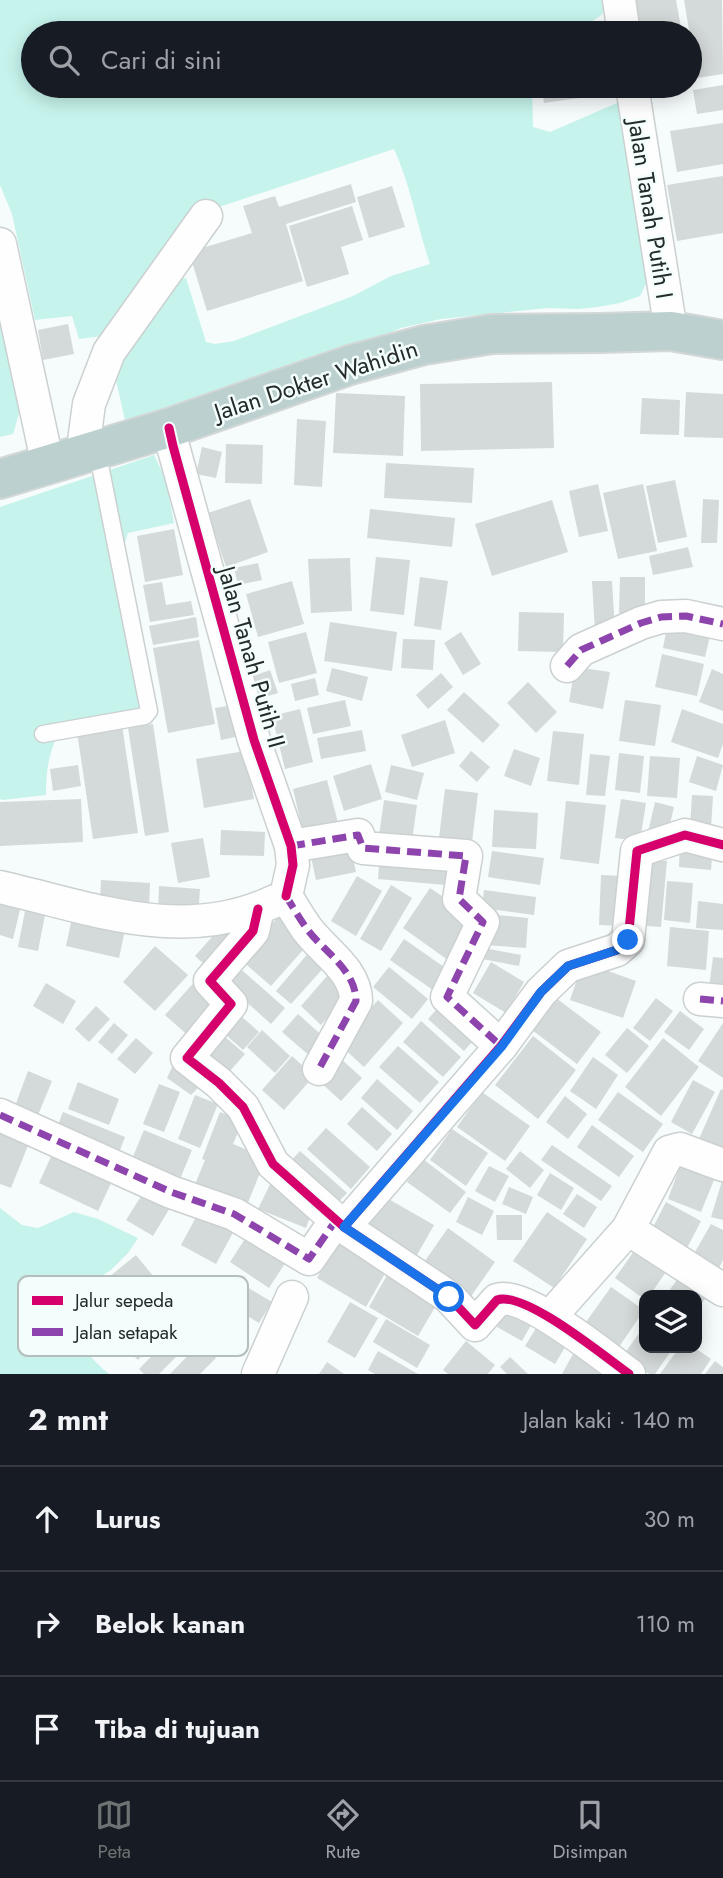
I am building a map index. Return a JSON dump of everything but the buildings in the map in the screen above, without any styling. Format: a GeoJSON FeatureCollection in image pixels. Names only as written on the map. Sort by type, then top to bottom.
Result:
{"type":"FeatureCollection","features":[{"type":"Feature","properties":{"kind":"highway","name":"Jalan Dokter Wahidin"},"geometry":{"type":"LineString","coordinates":[[0,479],[169,428],[350,365],[424,345],[492,334],[671,331],[723,340]]}},
{"type":"Feature","properties":{"kind":"street"},"geometry":{"type":"LineString","coordinates":[[619,0],[622,21]]}},
{"type":"Feature","properties":{"kind":"street","name":"Jalan Tanah Putih I"},"geometry":{"type":"LineString","coordinates":[[634,98],[671,331]]}},
{"type":"Feature","properties":{"kind":"street"},"geometry":{"type":"LineString","coordinates":[[76,457],[97,378],[109,352],[206,216]]}},
{"type":"Feature","properties":{"kind":"street"},"geometry":{"type":"LineString","coordinates":[[0,244],[76,457]]}},
{"type":"Feature","properties":{"kind":"street","name":"Jalan Tanah Putih II"},"geometry":{"type":"LineString","coordinates":[[169,428],[254,740],[291,846],[293,865],[286,896]]}},
{"type":"Feature","properties":{"kind":"street"},"geometry":{"type":"LineString","coordinates":[[567,666],[581,650],[660,617],[686,615],[723,624]]}},
{"type":"Feature","properties":{"kind":"street"},"geometry":{"type":"LineString","coordinates":[[291,846],[358,835],[363,848],[466,856],[459,899],[483,922],[447,997],[502,1046]]}},
{"type":"Feature","properties":{"kind":"street"},"geometry":{"type":"LineString","coordinates":[[0,1115],[171,1192],[233,1214],[309,1259],[502,1046],[541,992],[568,966],[617,950],[628,940],[637,850],[685,835],[723,845]]}},
{"type":"Feature","properties":{"kind":"street"},"geometry":{"type":"LineString","coordinates":[[0,887],[93,911],[161,921],[206,921],[258,909],[286,896],[308,930],[346,972],[356,990],[356,1001],[319,1069]]}},
{"type":"Feature","properties":{"kind":"street"},"geometry":{"type":"LineString","coordinates":[[258,909],[253,931],[210,981],[231,1004],[187,1058],[219,1083],[243,1107],[273,1164],[340,1223],[449,1297],[475,1325],[492,1305],[502,1298],[509,1299],[551,1317],[620,1372]]}},
{"type":"Feature","properties":{"kind":"street"},"geometry":{"type":"LineString","coordinates":[[551,1317],[628,1229],[669,1152],[680,1149],[723,1165]]}},
{"type":"Feature","properties":{"kind":"street"},"geometry":{"type":"LineString","coordinates":[[628,1229],[723,1290]]}},
{"type":"Feature","properties":{"kind":"street"},"geometry":{"type":"LineString","coordinates":[[258,1374],[292,1297]]}},
{"type":"Feature","properties":{"kind":"lane"},"geometry":{"type":"LineString","coordinates":[[43,734],[145,716],[149,710],[76,457]]}},
{"type":"Feature","properties":{"kind":"green space"},"geometry":{"type":"Polygon","coordinates":[[[0,0],[608,0],[602,14],[591,21],[21,21],[21,98],[532,98],[533,127],[550,132],[624,100],[636,213],[649,278],[640,296],[620,303],[578,309],[548,308],[441,319],[401,328],[263,388],[142,429],[125,420],[113,367],[173,280],[186,278],[206,342],[215,344],[234,341],[353,296],[391,276],[430,264],[405,177],[394,149],[222,206],[189,220],[103,336],[79,339],[72,316],[35,320],[12,214],[0,185],[0,0]]]}},
{"type":"Feature","properties":{"kind":"green space"},"geometry":{"type":"Polygon","coordinates":[[[0,278],[24,397],[13,434],[0,437],[0,278]]]}},
{"type":"Feature","properties":{"kind":"green space"},"geometry":{"type":"Polygon","coordinates":[[[154,455],[166,480],[174,523],[128,533],[120,558],[147,714],[57,736],[48,765],[46,795],[2,800],[0,507],[154,455]]]}},
{"type":"Feature","properties":{"kind":"green space"},"geometry":{"type":"Polygon","coordinates":[[[0,1208],[22,1225],[38,1228],[74,1212],[98,1219],[138,1238],[128,1253],[102,1276],[18,1276],[18,1356],[90,1356],[109,1374],[0,1374],[0,1208]]]}},
{"type":"Feature","properties":{"kind":"marked path"},"geometry":{"type":"LineString","coordinates":[[567,666],[581,650],[661,617],[686,616],[723,624]]}},
{"type":"Feature","properties":{"kind":"marked path"},"geometry":{"type":"LineString","coordinates":[[291,846],[358,835],[363,848],[466,856],[459,899],[483,922],[447,997],[501,1046]]}},
{"type":"Feature","properties":{"kind":"marked path"},"geometry":{"type":"LineString","coordinates":[[286,896],[307,929],[345,971],[355,990],[356,1001],[319,1069]]}},
{"type":"Feature","properties":{"kind":"marked path"},"geometry":{"type":"LineString","coordinates":[[700,999],[723,1001]]}},
{"type":"Feature","properties":{"kind":"marked path"},"geometry":{"type":"LineString","coordinates":[[0,1115],[171,1192],[234,1214],[309,1259],[336,1220]]}},
{"type":"Feature","properties":{"kind":"cycle path"},"geometry":{"type":"LineString","coordinates":[[169,428],[254,740],[291,846],[293,865],[286,896]]}},
{"type":"Feature","properties":{"kind":"cycle path"},"geometry":{"type":"LineString","coordinates":[[344,1227],[501,1046],[541,992],[568,966],[617,950],[628,940],[637,851],[685,835],[723,845]]}},
{"type":"Feature","properties":{"kind":"cycle path"},"geometry":{"type":"LineString","coordinates":[[258,909],[253,931],[210,981],[231,1004],[187,1058],[219,1083],[243,1107],[273,1164],[344,1227],[449,1297],[475,1325],[497,1300],[526,1305],[584,1340],[629,1374]]}},
{"type":"Feature","properties":{"kind":"route"},"geometry":{"type":"LineString","coordinates":[[449,1297],[344,1227],[502,1046],[541,992],[568,966],[617,950],[628,940]]}}]}
